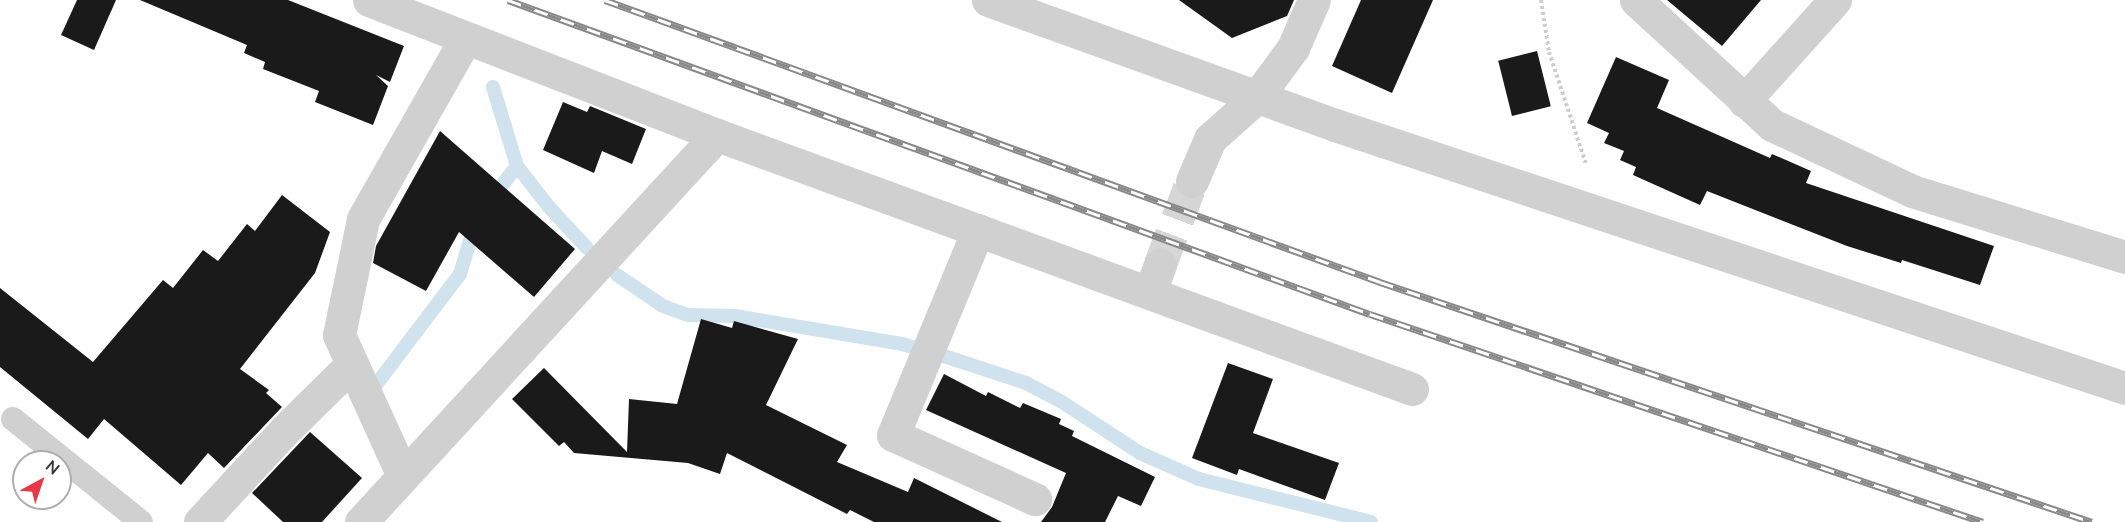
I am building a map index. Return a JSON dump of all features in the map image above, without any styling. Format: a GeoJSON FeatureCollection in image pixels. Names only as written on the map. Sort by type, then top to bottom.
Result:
{"type":"FeatureCollection","features":[{"type":"Feature","properties":{"kind":"street"},"geometry":{"type":"LineString","coordinates":[[369,0],[717,135],[978,230],[1155,279],[1412,389]]}},
{"type":"Feature","properties":{"kind":"street"},"geometry":{"type":"LineString","coordinates":[[988,0],[1257,97],[2125,388]]}},
{"type":"Feature","properties":{"kind":"street"},"geometry":{"type":"LineString","coordinates":[[1192,181],[1210,139],[1257,97],[1293,48],[1314,0]]}},
{"type":"Feature","properties":{"kind":"street"},"geometry":{"type":"LineString","coordinates":[[1636,0],[1772,125],[1912,191],[2125,257]]}},
{"type":"Feature","properties":{"kind":"street"},"geometry":{"type":"LineString","coordinates":[[1744,100],[1835,0]]}},
{"type":"Feature","properties":{"kind":"street"},"geometry":{"type":"LineString","coordinates":[[404,476],[351,366],[339,335],[363,219],[466,38]]}},
{"type":"Feature","properties":{"kind":"street"},"geometry":{"type":"LineString","coordinates":[[361,522],[717,135]]}},
{"type":"Feature","properties":{"kind":"street"},"geometry":{"type":"LineString","coordinates":[[978,230],[893,435],[1035,499]]}},
{"type":"Feature","properties":{"kind":"street"},"geometry":{"type":"LineString","coordinates":[[200,522],[284,431],[351,366]]}},
{"type":"Feature","properties":{"kind":"lane"},"geometry":{"type":"LineString","coordinates":[[13,419],[141,522]]}},
{"type":"Feature","properties":{"kind":"path"},"geometry":{"type":"LineString","coordinates":[[1541,0],[1549,52],[1604,215]]}},
{"type":"Feature","properties":{"kind":"building"},"geometry":{"type":"Polygon","coordinates":[[[77,0],[116,0],[94,50],[61,35],[77,0]]]}},
{"type":"Feature","properties":{"kind":"building"},"geometry":{"type":"Polygon","coordinates":[[[140,0],[288,0],[404,46],[390,82],[376,75],[388,86],[373,125],[315,102],[319,91],[263,69],[265,62],[244,53],[247,45],[140,0]]]}},
{"type":"Feature","properties":{"kind":"building"},"geometry":{"type":"Polygon","coordinates":[[[1179,0],[1294,0],[1287,16],[1232,38],[1179,0]]]}},
{"type":"Feature","properties":{"kind":"building"},"geometry":{"type":"Polygon","coordinates":[[[1361,0],[1433,0],[1392,93],[1332,66],[1361,0]]]}},
{"type":"Feature","properties":{"kind":"building"},"geometry":{"type":"Polygon","coordinates":[[[1667,0],[1761,0],[1722,46],[1667,0]]]}},
{"type":"Feature","properties":{"kind":"building"},"geometry":{"type":"Polygon","coordinates":[[[1537,51],[1551,106],[1512,116],[1498,61],[1537,51]]]}},
{"type":"Feature","properties":{"kind":"building"},"geometry":{"type":"Polygon","coordinates":[[[1616,57],[1669,80],[1657,108],[1770,158],[1772,154],[1811,171],[1806,183],[1994,246],[1980,285],[1902,260],[1901,263],[1847,246],[1707,191],[1700,205],[1633,175],[1636,167],[1620,160],[1624,151],[1604,143],[1609,133],[1587,123],[1616,57]]]}},
{"type":"Feature","properties":{"kind":"building"},"geometry":{"type":"Polygon","coordinates":[[[563,102],[587,112],[590,106],[646,129],[632,164],[602,151],[594,173],[543,150],[563,102]]]}},
{"type":"Feature","properties":{"kind":"building"},"geometry":{"type":"Polygon","coordinates":[[[440,131],[575,249],[534,297],[459,232],[426,291],[373,263],[376,246],[440,131]]]}},
{"type":"Feature","properties":{"kind":"building"},"geometry":{"type":"Polygon","coordinates":[[[282,195],[330,232],[315,273],[240,369],[269,390],[266,393],[282,407],[224,468],[208,453],[181,485],[104,419],[88,439],[0,367],[0,288],[93,362],[163,280],[173,288],[203,250],[218,261],[247,224],[255,231],[282,195]]]}},
{"type":"Feature","properties":{"kind":"building"},"geometry":{"type":"Polygon","coordinates":[[[701,319],[732,328],[734,321],[798,339],[766,405],[847,445],[837,462],[908,492],[914,478],[1002,522],[874,522],[850,510],[847,514],[727,453],[720,474],[688,463],[574,453],[564,442],[559,446],[512,399],[544,368],[627,452],[629,399],[677,404],[701,319]]]}},
{"type":"Feature","properties":{"kind":"building"},"geometry":{"type":"Polygon","coordinates":[[[1228,363],[1273,379],[1253,433],[1339,463],[1325,500],[1239,469],[1237,475],[1192,458],[1228,363]]]}},
{"type":"Feature","properties":{"kind":"building"},"geometry":{"type":"Polygon","coordinates":[[[944,374],[986,396],[988,392],[1020,408],[1023,403],[1061,419],[1059,424],[1074,431],[1072,436],[1155,477],[1141,506],[1118,496],[1105,522],[1041,522],[1052,507],[1066,473],[926,410],[944,374]]]}},
{"type":"Feature","properties":{"kind":"building"},"geometry":{"type":"Polygon","coordinates":[[[310,432],[362,478],[322,522],[283,522],[252,493],[310,432]]]}},
{"type":"Feature","properties":{"kind":"waterway"},"geometry":{"type":"LineString","coordinates":[[493,87],[517,166],[549,207],[587,248]]}},
{"type":"Feature","properties":{"kind":"waterway"},"geometry":{"type":"LineString","coordinates":[[492,198],[517,166]]}},
{"type":"Feature","properties":{"kind":"waterway"},"geometry":{"type":"LineString","coordinates":[[375,386],[460,274],[475,224]]}},
{"type":"Feature","properties":{"kind":"waterway"},"geometry":{"type":"LineString","coordinates":[[617,275],[663,306],[688,315],[735,316],[902,344],[950,358],[1026,383],[1062,402],[1140,453],[1199,479],[1371,522]]}},
{"type":"Feature","properties":{"kind":"tunnel"},"geometry":{"type":"LineString","coordinates":[[1160,265],[1192,181]]}},
{"type":"Feature","properties":{"kind":"railway"},"geometry":{"type":"LineString","coordinates":[[508,0],[1370,314],[1983,522]]}},
{"type":"Feature","properties":{"kind":"railway"},"geometry":{"type":"LineString","coordinates":[[605,0],[1380,282],[2092,522]]}}]}
